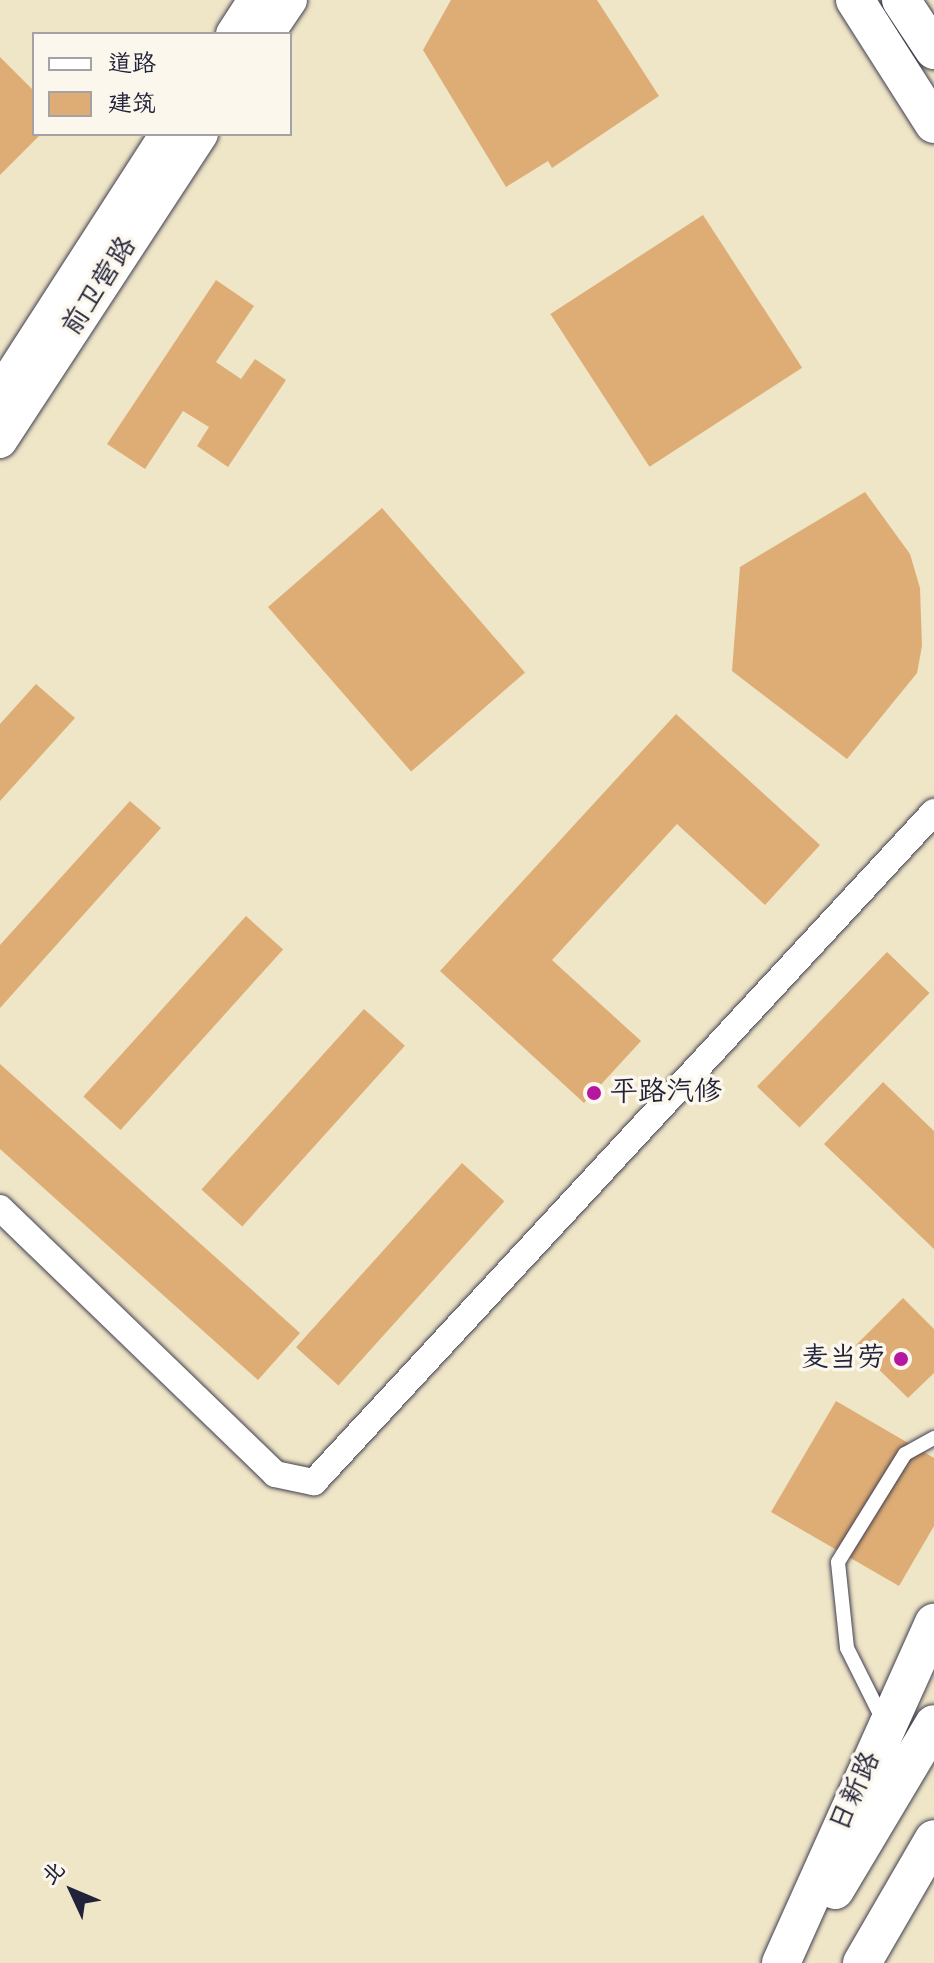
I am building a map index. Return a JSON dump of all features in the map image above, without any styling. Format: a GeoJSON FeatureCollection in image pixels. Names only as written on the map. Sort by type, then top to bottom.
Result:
{"type":"FeatureCollection","features":[{"type":"Feature","properties":{"kind":"main road"},"geometry":{"type":"LineString","coordinates":[[855,0],[934,124]]}},
{"type":"Feature","properties":{"kind":"main road"},"geometry":{"type":"LineString","coordinates":[[901,0],[934,50]]}},
{"type":"Feature","properties":{"kind":"main road","name":"日新路"},"geometry":{"type":"LineString","coordinates":[[781,1963],[934,1623]]}},
{"type":"Feature","properties":{"kind":"main road","name":"日新路"},"geometry":{"type":"LineString","coordinates":[[792,1963],[934,1724]]}},
{"type":"Feature","properties":{"kind":"main road"},"geometry":{"type":"LineString","coordinates":[[862,1963],[934,1839]]}},
{"type":"Feature","properties":{"kind":"main road"},"geometry":{"type":"LineString","coordinates":[[877,1963],[934,1890]]}},
{"type":"Feature","properties":{"kind":"street"},"geometry":{"type":"LineString","coordinates":[[234,32],[255,0]]}},
{"type":"Feature","properties":{"kind":"street"},"geometry":{"type":"LineString","coordinates":[[268,32],[290,0]]}},
{"type":"Feature","properties":{"kind":"street","name":"前卫营路"},"geometry":{"type":"LineString","coordinates":[[0,393],[166,136]]}},
{"type":"Feature","properties":{"kind":"street","name":"前卫营路"},"geometry":{"type":"LineString","coordinates":[[0,441],[200,136]]}},
{"type":"Feature","properties":{"kind":"street"},"geometry":{"type":"LineString","coordinates":[[0,1208],[275,1474],[314,1482],[934,812]]}},
{"type":"Feature","properties":{"kind":"lane"},"geometry":{"type":"LineString","coordinates":[[885,1727],[847,1648],[838,1562],[905,1454],[934,1438]]}},
{"type":"Feature","properties":{"kind":"building"},"geometry":{"type":"Polygon","coordinates":[[[451,0],[597,0],[659,96],[552,168],[548,161],[506,187],[423,50],[451,0]]]}},
{"type":"Feature","properties":{"kind":"building"},"geometry":{"type":"Polygon","coordinates":[[[0,57],[32,89],[32,136],[39,136],[0,175],[0,57]]]}},
{"type":"Feature","properties":{"kind":"building"},"geometry":{"type":"Polygon","coordinates":[[[703,215],[802,368],[649,467],[550,314],[703,215]]]}},
{"type":"Feature","properties":{"kind":"building"},"geometry":{"type":"Polygon","coordinates":[[[216,280],[254,306],[216,362],[241,379],[255,359],[286,380],[228,467],[197,446],[209,427],[183,411],[145,469],[107,444],[216,280]]]}},
{"type":"Feature","properties":{"kind":"building"},"geometry":{"type":"Polygon","coordinates":[[[865,492],[910,554],[920,588],[922,646],[917,673],[847,759],[732,671],[740,567],[865,492]]]}},
{"type":"Feature","properties":{"kind":"building"},"geometry":{"type":"Polygon","coordinates":[[[382,508],[525,673],[411,772],[268,607],[382,508]]]}},
{"type":"Feature","properties":{"kind":"building"},"geometry":{"type":"Polygon","coordinates":[[[36,684],[75,718],[0,801],[0,724],[36,684]]]}},
{"type":"Feature","properties":{"kind":"building"},"geometry":{"type":"Polygon","coordinates":[[[676,714],[820,845],[765,905],[677,824],[552,960],[641,1041],[584,1103],[440,971],[676,714]]]}},
{"type":"Feature","properties":{"kind":"building"},"geometry":{"type":"Polygon","coordinates":[[[130,801],[161,828],[0,1008],[0,945],[130,801]]]}},
{"type":"Feature","properties":{"kind":"building"},"geometry":{"type":"Polygon","coordinates":[[[246,916],[283,949],[121,1130],[83,1097],[246,916]]]}},
{"type":"Feature","properties":{"kind":"building"},"geometry":{"type":"Polygon","coordinates":[[[887,952],[929,993],[800,1128],[757,1087],[887,952]]]}},
{"type":"Feature","properties":{"kind":"building"},"geometry":{"type":"Polygon","coordinates":[[[364,1009],[405,1046],[242,1226],[201,1190],[364,1009]]]}},
{"type":"Feature","properties":{"kind":"building"},"geometry":{"type":"Polygon","coordinates":[[[0,1064],[300,1333],[258,1380],[0,1149],[0,1064]]]}},
{"type":"Feature","properties":{"kind":"building"},"geometry":{"type":"Polygon","coordinates":[[[883,1082],[934,1131],[934,1249],[824,1144],[883,1082]]]}},
{"type":"Feature","properties":{"kind":"building"},"geometry":{"type":"Polygon","coordinates":[[[462,1163],[504,1201],[338,1385],[296,1347],[462,1163]]]}},
{"type":"Feature","properties":{"kind":"building","name":"麦当劳"},"geometry":{"type":"Polygon","coordinates":[[[903,1298],[934,1329],[934,1373],[908,1398],[855,1346],[903,1298]]]}},
{"type":"Feature","properties":{"kind":"building"},"geometry":{"type":"Polygon","coordinates":[[[836,1401],[934,1458],[934,1526],[899,1586],[771,1512],[836,1401]]]}},
{"type":"Feature","properties":{"kind":"place","name":"平路汽修"},"geometry":{"type":"Point","coordinates":[594,1093]}},
{"type":"Feature","properties":{"kind":"place","name":"麦当劳"},"geometry":{"type":"Point","coordinates":[901,1359]}}]}
